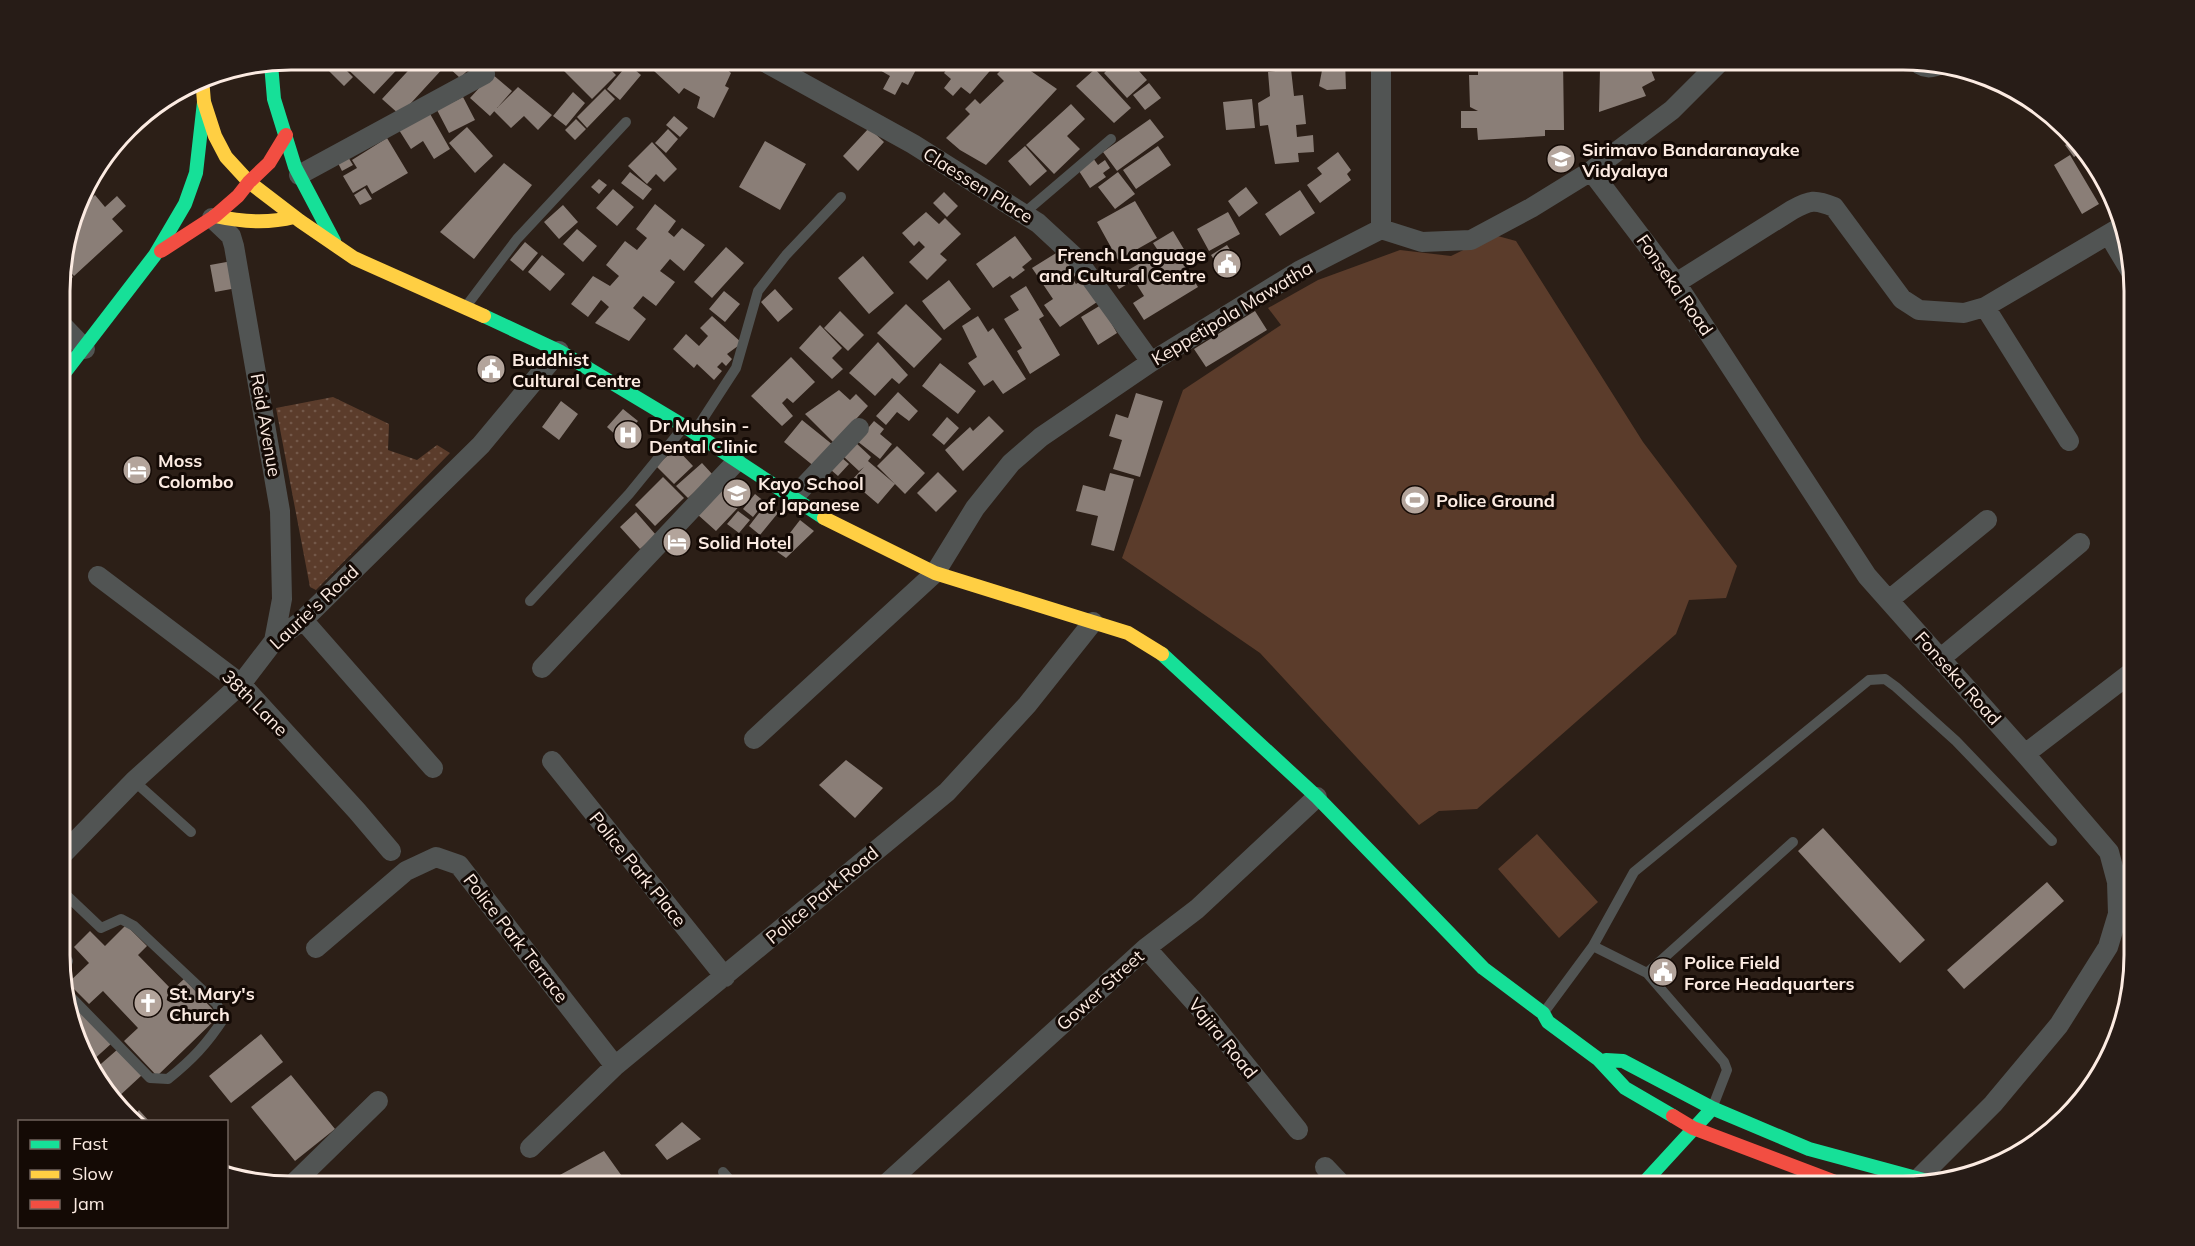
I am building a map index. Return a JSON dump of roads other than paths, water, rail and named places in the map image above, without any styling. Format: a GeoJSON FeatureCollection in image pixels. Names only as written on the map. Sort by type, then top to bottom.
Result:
{"type":"FeatureCollection","features":[{"type":"Feature","properties":{"kind":"main road"},"geometry":{"type":"LineString","coordinates":[[272,71],[274,99],[299,175],[337,246]]}},
{"type":"Feature","properties":{"kind":"main road"},"geometry":{"type":"LineString","coordinates":[[70,367],[155,255],[184,204],[196,173],[204,102],[203,89]]}},
{"type":"Feature","properties":{"kind":"main road"},"geometry":{"type":"LineString","coordinates":[[204,102],[215,136],[226,157],[249,182],[294,217],[372,267],[530,336],[559,351],[689,430],[815,514],[935,573],[1128,633],[1164,655],[1317,796],[1483,968],[1543,1013],[1548,1022],[1598,1059],[1625,1088],[1693,1128],[1820,1176]]}},
{"type":"Feature","properties":{"kind":"main road"},"geometry":{"type":"LineString","coordinates":[[155,255],[214,217],[238,196],[269,163],[286,135]]}},
{"type":"Feature","properties":{"kind":"main road"},"geometry":{"type":"LineString","coordinates":[[214,217],[274,224],[294,217]]}},
{"type":"Feature","properties":{"kind":"main road"},"geometry":{"type":"LineString","coordinates":[[1598,1059],[1623,1061],[1712,1108],[1809,1149],[1909,1176]]}},
{"type":"Feature","properties":{"kind":"main road"},"geometry":{"type":"LineString","coordinates":[[1650,1176],[1712,1108]]}},
{"type":"Feature","properties":{"kind":"street","name":"Claessen Place"},"geometry":{"type":"LineString","coordinates":[[779,70],[913,144],[1038,223],[1076,258],[1151,362]]}},
{"type":"Feature","properties":{"kind":"street"},"geometry":{"type":"LineString","coordinates":[[1381,70],[1381,230],[1422,242],[1471,240],[1532,208],[1591,171],[1672,110],[1712,70]]}},
{"type":"Feature","properties":{"kind":"street"},"geometry":{"type":"LineString","coordinates":[[299,175],[484,74]]}},
{"type":"Feature","properties":{"kind":"street","name":"Fonseka Road"},"geometry":{"type":"LineString","coordinates":[[1591,171],[1676,283],[1867,576],[2109,852],[2116,882],[2118,914],[2108,947],[2059,1025],[1930,1174]]}},
{"type":"Feature","properties":{"kind":"street"},"geometry":{"type":"LineString","coordinates":[[1676,283],[1807,202],[1821,201],[1834,207],[1902,299],[1919,310],[1964,313],[1985,307],[2116,230]]}},
{"type":"Feature","properties":{"kind":"street","name":"Reid Avenue"},"geometry":{"type":"LineString","coordinates":[[214,217],[231,236],[234,246],[280,511],[282,599],[274,641]]}},
{"type":"Feature","properties":{"kind":"street","name":"Keppetipola Mawatha"},"geometry":{"type":"LineString","coordinates":[[754,739],[935,573],[975,508],[1011,463],[1041,437],[1151,362],[1299,271],[1381,230]]}},
{"type":"Feature","properties":{"kind":"street"},"geometry":{"type":"LineString","coordinates":[[1985,307],[2069,441]]}},
{"type":"Feature","properties":{"kind":"street"},"geometry":{"type":"LineString","coordinates":[[70,333],[85,349]]}},
{"type":"Feature","properties":{"kind":"street","name":"Laurie's Road"},"geometry":{"type":"LineString","coordinates":[[70,847],[134,781],[241,684],[274,641],[303,620],[481,446],[559,351]]}},
{"type":"Feature","properties":{"kind":"street"},"geometry":{"type":"LineString","coordinates":[[792,499],[859,428]]}},
{"type":"Feature","properties":{"kind":"street"},"geometry":{"type":"LineString","coordinates":[[542,668],[736,462]]}},
{"type":"Feature","properties":{"kind":"street"},"geometry":{"type":"LineString","coordinates":[[1889,600],[1987,520]]}},
{"type":"Feature","properties":{"kind":"street"},"geometry":{"type":"LineString","coordinates":[[1941,658],[2080,543]]}},
{"type":"Feature","properties":{"kind":"street","name":"38th Lane"},"geometry":{"type":"LineString","coordinates":[[98,576],[241,684],[391,851]]}},
{"type":"Feature","properties":{"kind":"street"},"geometry":{"type":"LineString","coordinates":[[303,620],[433,768]]}},
{"type":"Feature","properties":{"kind":"street","name":"Police Park Road"},"geometry":{"type":"LineString","coordinates":[[530,1148],[615,1066],[946,792],[1027,705],[1093,622]]}},
{"type":"Feature","properties":{"kind":"street"},"geometry":{"type":"LineString","coordinates":[[2025,754],[2124,678]]}},
{"type":"Feature","properties":{"kind":"street","name":"Police Park Place"},"geometry":{"type":"LineString","coordinates":[[552,761],[725,977]]}},
{"type":"Feature","properties":{"kind":"street","name":"Gower Street"},"geometry":{"type":"LineString","coordinates":[[897,1176],[1146,948],[1197,909],[1317,796]]}},
{"type":"Feature","properties":{"kind":"street","name":"Police Park Terrace"},"geometry":{"type":"LineString","coordinates":[[316,948],[406,871],[436,857],[459,865],[615,1066]]}},
{"type":"Feature","properties":{"kind":"street","name":"Vajira Road"},"geometry":{"type":"LineString","coordinates":[[1146,948],[1198,1006],[1298,1130]]}},
{"type":"Feature","properties":{"kind":"street"},"geometry":{"type":"LineString","coordinates":[[301,1176],[378,1101]]}},
{"type":"Feature","properties":{"kind":"street"},"geometry":{"type":"LineString","coordinates":[[1325,1167],[1333,1176]]}},
{"type":"Feature","properties":{"kind":"lane"},"geometry":{"type":"LineString","coordinates":[[1921,71],[1936,73]]}},
{"type":"Feature","properties":{"kind":"lane"},"geometry":{"type":"LineString","coordinates":[[465,308],[517,239],[626,122]]}},
{"type":"Feature","properties":{"kind":"lane"},"geometry":{"type":"LineString","coordinates":[[1023,214],[1111,139]]}},
{"type":"Feature","properties":{"kind":"lane"},"geometry":{"type":"LineString","coordinates":[[530,601],[689,430],[736,368],[758,291],[786,255],[841,196]]}},
{"type":"Feature","properties":{"kind":"lane"},"geometry":{"type":"LineString","coordinates":[[1543,1013],[1593,946],[1634,872],[1869,680],[1885,679],[1896,687],[1956,741],[2052,841]]}},
{"type":"Feature","properties":{"kind":"lane"},"geometry":{"type":"LineString","coordinates":[[134,781],[191,832]]}},
{"type":"Feature","properties":{"kind":"lane"},"geometry":{"type":"LineString","coordinates":[[1647,973],[1793,842]]}},
{"type":"Feature","properties":{"kind":"lane"},"geometry":{"type":"LineString","coordinates":[[70,898],[101,927],[121,920],[134,926],[216,1003],[224,1018],[207,1043],[186,1065],[168,1079],[150,1078],[76,1002]]}},
{"type":"Feature","properties":{"kind":"lane"},"geometry":{"type":"LineString","coordinates":[[1593,946],[1647,973],[1724,1062],[1727,1070],[1712,1108]]}},
{"type":"Feature","properties":{"kind":"lane"},"geometry":{"type":"LineString","coordinates":[[723,1172],[726,1176]]}},
{"type":"Feature","properties":{"kind":"place","name":"Sirimavo Bandaranayake Vidyalaya"},"geometry":{"type":"Point","coordinates":[1561,159]}},
{"type":"Feature","properties":{"kind":"place","name":"French Language and Cultural Centre"},"geometry":{"type":"Point","coordinates":[1227,264]}},
{"type":"Feature","properties":{"kind":"place","name":"Buddhist Cultural Centre"},"geometry":{"type":"Point","coordinates":[491,369]}},
{"type":"Feature","properties":{"kind":"place","name":"Dr Muhsin - Dental Clinic"},"geometry":{"type":"Point","coordinates":[628,435]}},
{"type":"Feature","properties":{"kind":"place","name":"Moss Colombo"},"geometry":{"type":"Point","coordinates":[137,470]}},
{"type":"Feature","properties":{"kind":"place","name":"Kayo School of Japanese"},"geometry":{"type":"Point","coordinates":[737,493]}},
{"type":"Feature","properties":{"kind":"place","name":"Police Ground"},"geometry":{"type":"Point","coordinates":[1415,500]}},
{"type":"Feature","properties":{"kind":"place","name":"Solid Hotel"},"geometry":{"type":"Point","coordinates":[677,542]}},
{"type":"Feature","properties":{"kind":"place","name":"Police Field Force Headquarters"},"geometry":{"type":"Point","coordinates":[1663,972]}},
{"type":"Feature","properties":{"kind":"place","name":"St. Mary's Church"},"geometry":{"type":"Point","coordinates":[148,1003]}}]}
